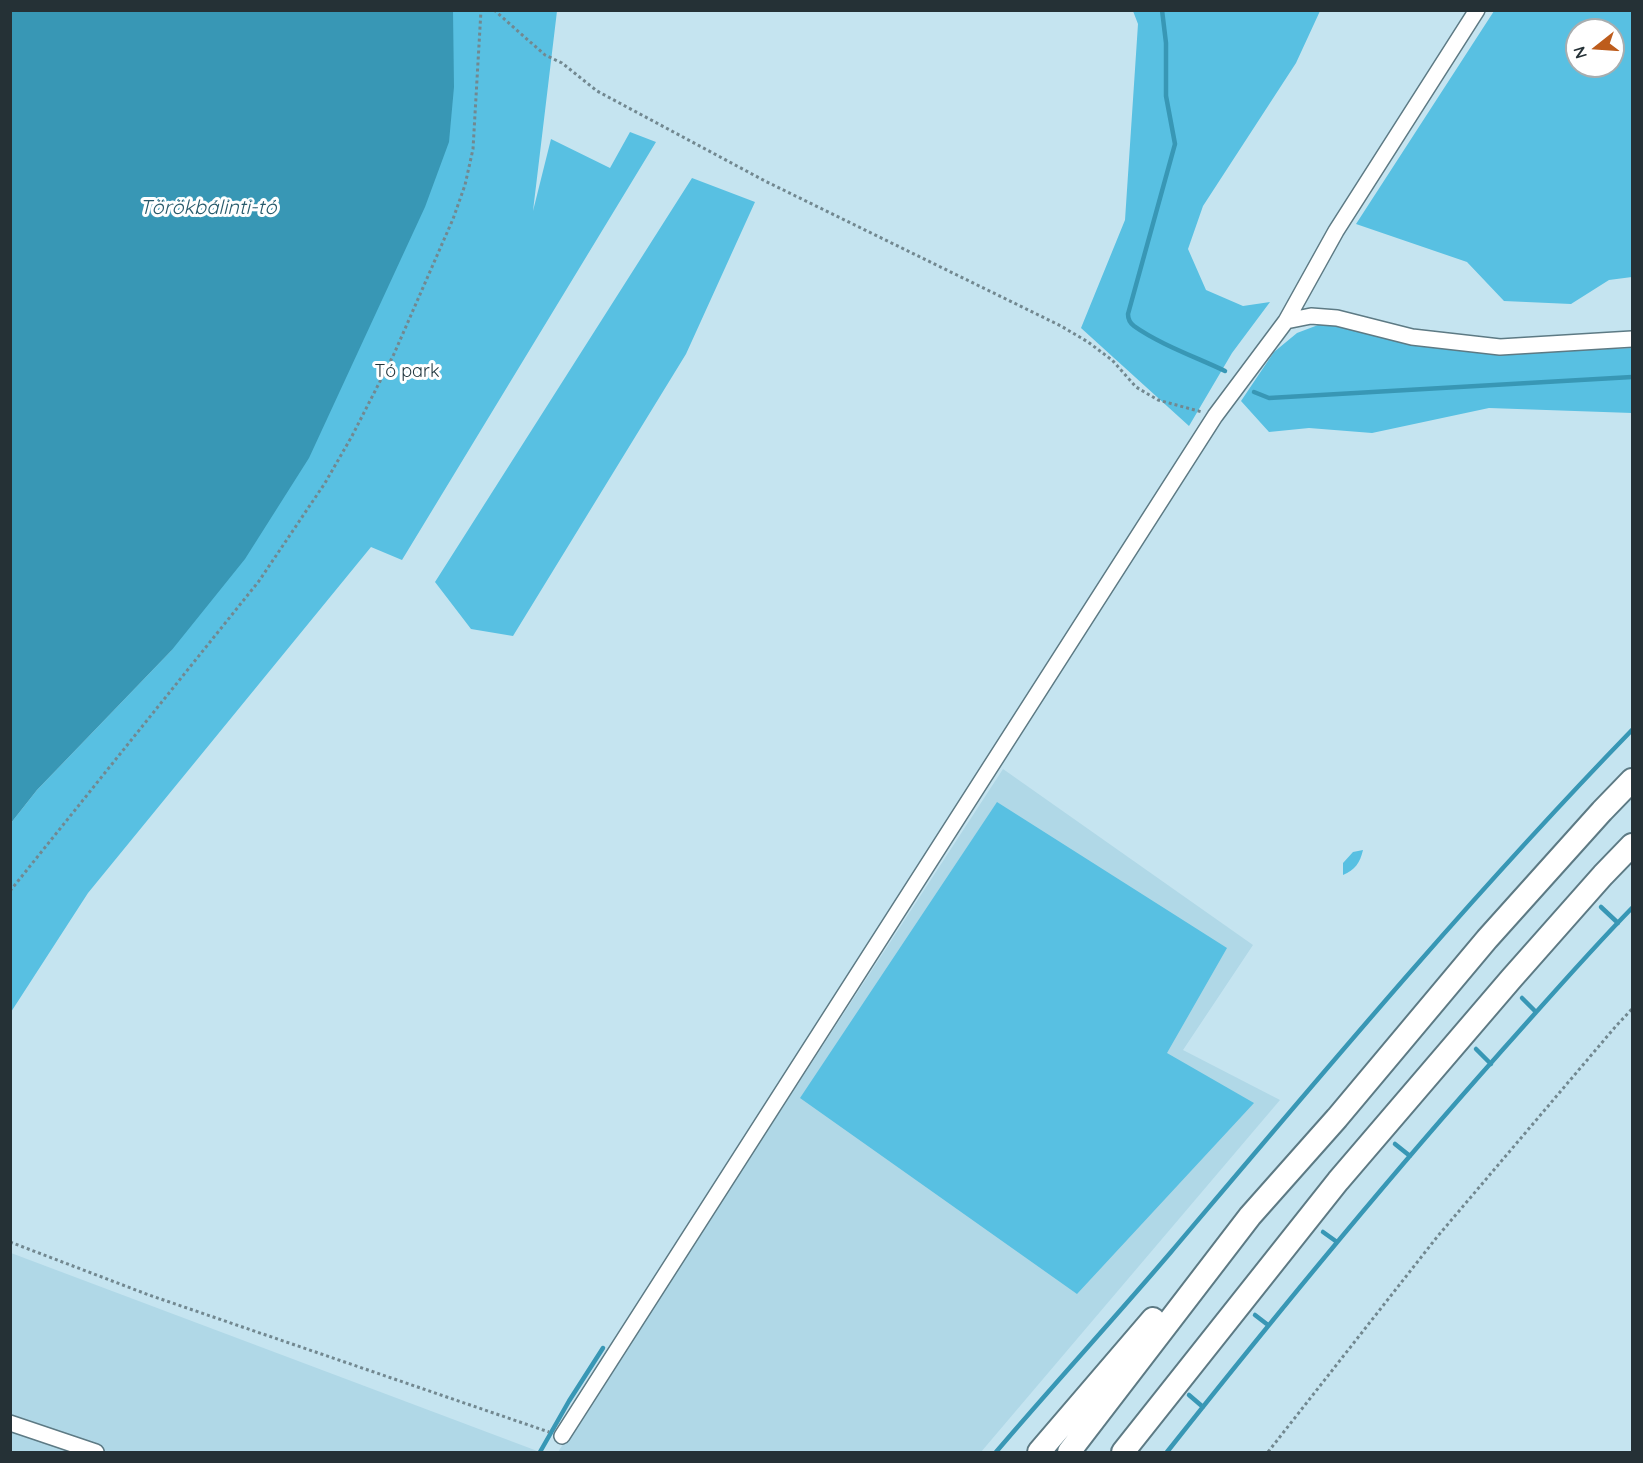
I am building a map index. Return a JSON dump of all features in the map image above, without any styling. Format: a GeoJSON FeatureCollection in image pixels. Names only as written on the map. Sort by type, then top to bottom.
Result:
{"type":"FeatureCollection","features":[{"type":"Feature","properties":{"kind":"highway"},"geometry":{"type":"LineString","coordinates":[[1069,1452],[1250,1216],[1337,1118],[1487,939],[1632,780]]}},
{"type":"Feature","properties":{"kind":"highway"},"geometry":{"type":"LineString","coordinates":[[1123,1452],[1338,1181],[1511,979],[1632,845]]}},
{"type":"Feature","properties":{"kind":"highway"},"geometry":{"type":"LineString","coordinates":[[1039,1452],[1209,1252],[1250,1216]]}},
{"type":"Feature","properties":{"kind":"street"},"geometry":{"type":"LineString","coordinates":[[555,1434],[1215,416],[1286,321],[1336,231],[1477,10]]}},
{"type":"Feature","properties":{"kind":"street"},"geometry":{"type":"LineString","coordinates":[[1286,321],[1311,316],[1337,318],[1413,336],[1500,347],[1632,339]]}},
{"type":"Feature","properties":{"kind":"street"},"geometry":{"type":"LineString","coordinates":[[10,1423],[96,1452]]}},
{"type":"Feature","properties":{"kind":"path"},"geometry":{"type":"LineString","coordinates":[[10,891],[260,581],[325,483],[352,436],[394,354],[453,219],[465,185],[473,149],[481,10]]}},
{"type":"Feature","properties":{"kind":"path"},"geometry":{"type":"LineString","coordinates":[[494,10],[544,55],[562,63],[597,91],[765,181],[1061,326],[1112,360],[1136,387],[1158,400],[1215,416]]}},
{"type":"Feature","properties":{"kind":"path"},"geometry":{"type":"LineString","coordinates":[[1268,1452],[1437,1238],[1632,1009]]}},
{"type":"Feature","properties":{"kind":"path"},"geometry":{"type":"LineString","coordinates":[[10,1242],[149,1294],[555,1434]]}},
{"type":"Feature","properties":{"kind":"shaded area"},"geometry":{"type":"Polygon","coordinates":[[[1003,769],[1253,945],[1183,1050],[1280,1100],[981,1452],[558,1452],[1003,769]]]}},
{"type":"Feature","properties":{"kind":"shaded area"},"geometry":{"type":"Polygon","coordinates":[[[11,1253],[540,1452],[11,1452],[11,1253]]]}},
{"type":"Feature","properties":{"kind":"green space","name":"Tó park"},"geometry":{"type":"Polygon","coordinates":[[[448,11],[557,11],[533,211],[551,139],[610,168],[630,132],[656,142],[402,560],[371,547],[88,893],[11,1012],[11,823],[37,790],[171,651],[448,11]]]}},
{"type":"Feature","properties":{"kind":"green space"},"geometry":{"type":"Polygon","coordinates":[[[1133,11],[1320,11],[1296,63],[1203,206],[1188,249],[1206,290],[1243,306],[1270,302],[1232,353],[1189,426],[1081,328],[1125,220],[1138,24],[1133,11]]]}},
{"type":"Feature","properties":{"kind":"green space"},"geometry":{"type":"Polygon","coordinates":[[[1494,11],[1632,11],[1632,277],[1609,280],[1571,304],[1504,301],[1467,262],[1356,224],[1494,11]]]}},
{"type":"Feature","properties":{"kind":"green space"},"geometry":{"type":"Polygon","coordinates":[[[692,178],[755,202],[686,354],[513,636],[471,629],[435,582],[692,178]]]}},
{"type":"Feature","properties":{"kind":"green space"},"geometry":{"type":"Polygon","coordinates":[[[1326,322],[1537,352],[1632,348],[1632,413],[1489,408],[1372,433],[1309,428],[1269,432],[1241,401],[1274,352],[1297,333],[1326,322]]]}},
{"type":"Feature","properties":{"kind":"green space"},"geometry":{"type":"Polygon","coordinates":[[[997,802],[1227,948],[1167,1053],[1254,1103],[1077,1294],[800,1098],[997,802]]]}},
{"type":"Feature","properties":{"kind":"green space"},"geometry":{"type":"Polygon","coordinates":[[[1363,850],[1356,866],[1343,875],[1343,863],[1353,852],[1363,850]]]}},
{"type":"Feature","properties":{"kind":"water","name":"Törökbálinti-tó"},"geometry":{"type":"Polygon","coordinates":[[[11,10],[453,11],[454,87],[449,142],[425,207],[309,458],[245,559],[171,651],[37,790],[11,823],[11,10]]]}},
{"type":"Feature","properties":{"kind":"waterway"},"geometry":{"type":"LineString","coordinates":[[1162,10],[1166,43],[1166,96],[1175,144],[1128,318],[1134,326],[1155,339],[1225,371]]}},
{"type":"Feature","properties":{"kind":"waterway"},"geometry":{"type":"LineString","coordinates":[[1254,392],[1269,398],[1632,377]]}},
{"type":"Feature","properties":{"kind":"waterway"},"geometry":{"type":"LineString","coordinates":[[996,1452],[1454,922],[1632,730]]}},
{"type":"Feature","properties":{"kind":"waterway"},"geometry":{"type":"LineString","coordinates":[[1601,907],[1618,923]]}},
{"type":"Feature","properties":{"kind":"waterway"},"geometry":{"type":"LineString","coordinates":[[1167,1452],[1288,1301],[1413,1152],[1564,981],[1632,908]]}},
{"type":"Feature","properties":{"kind":"waterway"},"geometry":{"type":"LineString","coordinates":[[1522,998],[1536,1012]]}},
{"type":"Feature","properties":{"kind":"waterway"},"geometry":{"type":"LineString","coordinates":[[1476,1049],[1491,1064]]}},
{"type":"Feature","properties":{"kind":"waterway"},"geometry":{"type":"LineString","coordinates":[[1395,1144],[1410,1156]]}},
{"type":"Feature","properties":{"kind":"waterway"},"geometry":{"type":"LineString","coordinates":[[1323,1232],[1337,1242]]}},
{"type":"Feature","properties":{"kind":"waterway"},"geometry":{"type":"LineString","coordinates":[[1255,1315],[1268,1325]]}},
{"type":"Feature","properties":{"kind":"waterway"},"geometry":{"type":"LineString","coordinates":[[540,1452],[603,1348]]}},
{"type":"Feature","properties":{"kind":"waterway"},"geometry":{"type":"LineString","coordinates":[[1189,1395],[1203,1407]]}}]}
